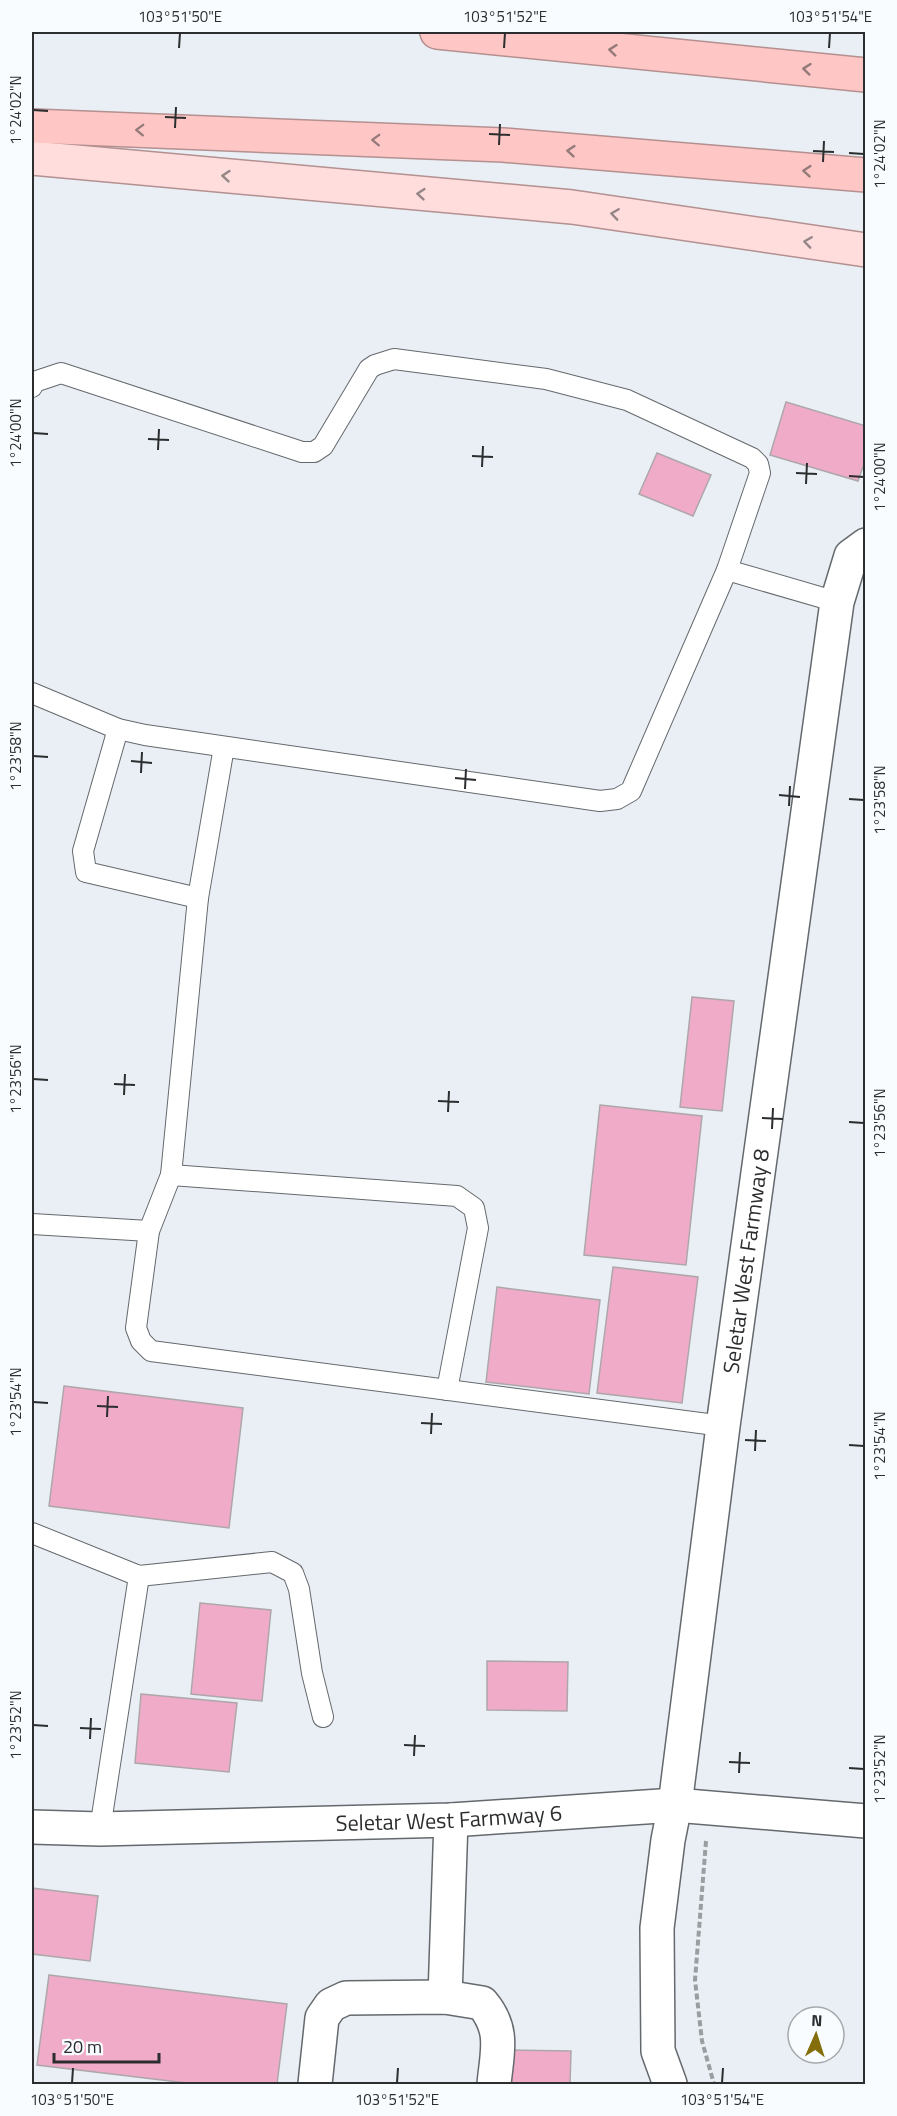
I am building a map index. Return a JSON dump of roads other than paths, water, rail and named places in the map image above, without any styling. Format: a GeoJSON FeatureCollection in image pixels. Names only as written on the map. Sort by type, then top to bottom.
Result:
{"type":"FeatureCollection","features":[{"type":"Feature","properties":{"kind":"highway"},"geometry":{"type":"LineString","coordinates":[[437,32],[866,75]]}},
{"type":"Feature","properties":{"kind":"highway"},"geometry":{"type":"LineString","coordinates":[[32,126],[503,145],[866,176]]}},
{"type":"Feature","properties":{"kind":"main road"},"geometry":{"type":"LineString","coordinates":[[32,158],[572,207],[866,250]]}},
{"type":"Feature","properties":{"kind":"street","name":"Seletar West Farmway 8"},"geometry":{"type":"LineString","coordinates":[[670,2085],[658,2051],[657,1928],[668,1840],[675,1805],[723,1426],[837,602],[851,556],[864,545]]}},
{"type":"Feature","properties":{"kind":"street","name":"Seletar West Farmway 6"},"geometry":{"type":"LineString","coordinates":[[32,1827],[100,1829],[451,1820],[675,1805],[866,1821]]}},
{"type":"Feature","properties":{"kind":"street"},"geometry":{"type":"LineString","coordinates":[[445,1997],[451,1820]]}},
{"type":"Feature","properties":{"kind":"street"},"geometry":{"type":"LineString","coordinates":[[315,2085],[322,2018],[331,2005],[346,1998],[445,1997],[482,2003],[494,2016],[498,2037],[494,2085]]}},
{"type":"Feature","properties":{"kind":"lane"},"geometry":{"type":"LineString","coordinates":[[32,387],[34,382],[60,373],[302,452],[314,452],[323,446],[369,369],[394,359],[546,379],[627,400],[752,458],[758,464],[760,473],[727,570],[631,791],[617,799],[600,801],[224,747],[118,729],[32,693]]}},
{"type":"Feature","properties":{"kind":"lane"},"geometry":{"type":"LineString","coordinates":[[727,570],[837,602]]}},
{"type":"Feature","properties":{"kind":"lane"},"geometry":{"type":"LineString","coordinates":[[118,729],[83,851],[86,872],[198,898]]}},
{"type":"Feature","properties":{"kind":"lane"},"geometry":{"type":"LineString","coordinates":[[224,747],[198,898],[171,1175],[149,1231],[136,1328],[141,1341],[151,1351],[723,1426]]}},
{"type":"Feature","properties":{"kind":"lane"},"geometry":{"type":"LineString","coordinates":[[171,1175],[458,1196],[474,1208],[478,1228],[447,1390]]}},
{"type":"Feature","properties":{"kind":"lane"},"geometry":{"type":"LineString","coordinates":[[32,1224],[149,1231]]}},
{"type":"Feature","properties":{"kind":"lane"},"geometry":{"type":"LineString","coordinates":[[32,1533],[139,1576],[272,1562],[293,1573],[299,1589],[312,1673],[323,1717]]}},
{"type":"Feature","properties":{"kind":"lane"},"geometry":{"type":"LineString","coordinates":[[100,1829],[139,1576]]}}]}
